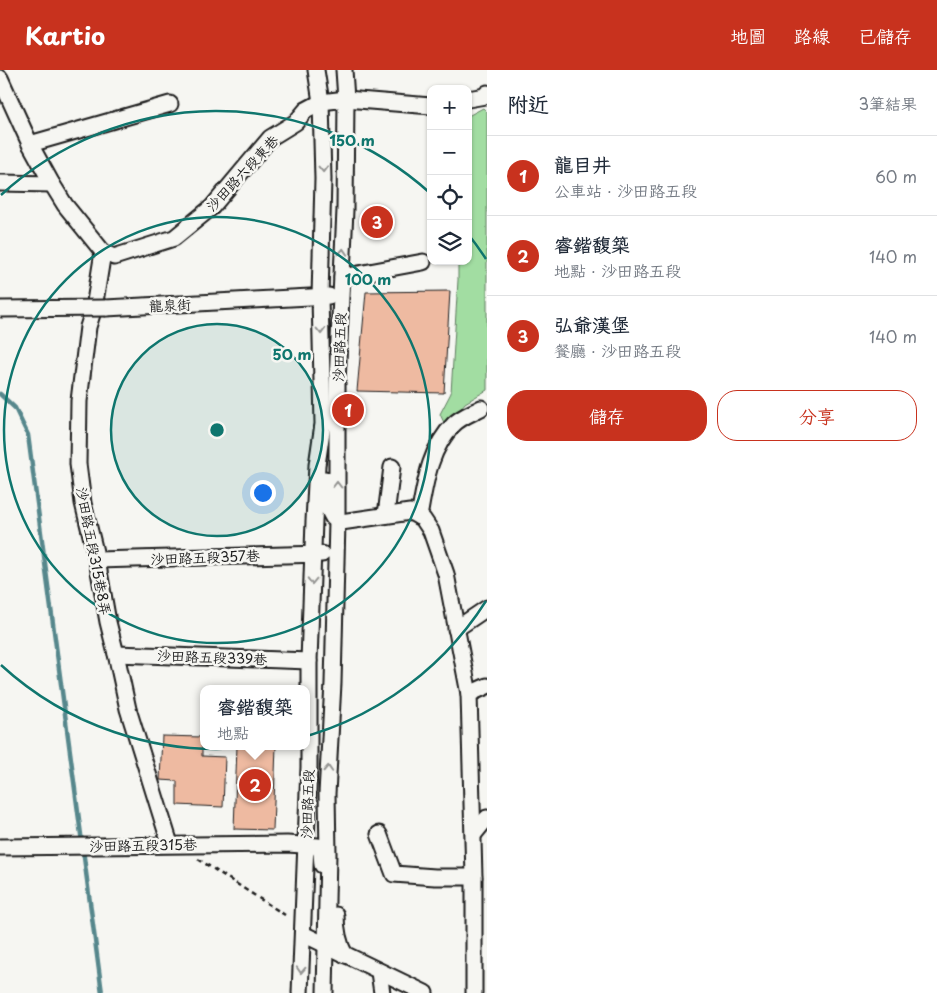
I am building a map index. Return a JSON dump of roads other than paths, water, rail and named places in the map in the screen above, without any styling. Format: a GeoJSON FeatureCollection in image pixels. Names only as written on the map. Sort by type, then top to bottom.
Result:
{"type":"FeatureCollection","features":[{"type":"Feature","properties":{"kind":"street","name":"沙田路五段"},"geometry":{"type":"LineString","coordinates":[[309,685],[317,465],[323,424],[320,297],[323,179],[321,102],[316,70]]}},
{"type":"Feature","properties":{"kind":"street","name":"沙田路五段"},"geometry":{"type":"LineString","coordinates":[[325,993],[328,854],[327,800],[334,655],[344,520],[337,383],[345,210],[346,99],[344,70]]}},
{"type":"Feature","properties":{"kind":"street"},"geometry":{"type":"LineString","coordinates":[[0,78],[30,144],[52,184],[65,205],[103,252]]}},
{"type":"Feature","properties":{"kind":"street"},"geometry":{"type":"LineString","coordinates":[[472,98],[485,96],[487,93]]}},
{"type":"Feature","properties":{"kind":"street","name":"沙田路六段東巷"},"geometry":{"type":"LineString","coordinates":[[103,252],[114,257],[174,238],[212,207],[270,138],[296,122],[306,110],[321,102],[346,99],[427,106]]}},
{"type":"Feature","properties":{"kind":"street"},"geometry":{"type":"LineString","coordinates":[[30,144],[170,104]]}},
{"type":"Feature","properties":{"kind":"street"},"geometry":{"type":"LineString","coordinates":[[0,183],[52,184]]}},
{"type":"Feature","properties":{"kind":"street","name":"沙田路五段315巷8弄"},"geometry":{"type":"LineString","coordinates":[[103,252],[94,308],[88,327],[79,401],[78,464],[83,503],[97,560],[108,622],[128,709],[173,844]]}},
{"type":"Feature","properties":{"kind":"street"},"geometry":{"type":"LineString","coordinates":[[342,277],[423,262]]}},
{"type":"Feature","properties":{"kind":"street","name":"龍泉街"},"geometry":{"type":"LineString","coordinates":[[0,309],[106,308],[340,296]]}},
{"type":"Feature","properties":{"kind":"street"},"geometry":{"type":"LineString","coordinates":[[419,517],[428,470],[438,446],[455,423],[481,408]]}},
{"type":"Feature","properties":{"kind":"street"},"geometry":{"type":"LineString","coordinates":[[323,424],[325,491],[327,507],[333,518],[344,520],[410,512],[424,519],[446,574],[470,694],[474,834],[474,993]]}},
{"type":"Feature","properties":{"kind":"street"},"geometry":{"type":"LineString","coordinates":[[386,515],[392,467]]}},
{"type":"Feature","properties":{"kind":"street","name":"沙田路五段"},"geometry":{"type":"LineString","coordinates":[[313,554],[324,553],[328,558],[327,619],[330,643],[334,655]]}},
{"type":"Feature","properties":{"kind":"street","name":"沙田路五段357巷"},"geometry":{"type":"LineString","coordinates":[[97,560],[313,554]]}},
{"type":"Feature","properties":{"kind":"street"},"geometry":{"type":"LineString","coordinates":[[456,629],[487,608]]}},
{"type":"Feature","properties":{"kind":"street","name":"沙田路五段339巷"},"geometry":{"type":"LineString","coordinates":[[116,654],[309,661]]}},
{"type":"Feature","properties":{"kind":"street"},"geometry":{"type":"LineString","coordinates":[[470,694],[487,686]]}},
{"type":"Feature","properties":{"kind":"street","name":"沙田路五段"},"geometry":{"type":"LineString","coordinates":[[300,993],[309,750]]}},
{"type":"Feature","properties":{"kind":"street"},"geometry":{"type":"LineString","coordinates":[[327,800],[332,816],[337,853],[335,886],[336,931],[345,955]]}},
{"type":"Feature","properties":{"kind":"street"},"geometry":{"type":"LineString","coordinates":[[474,834],[487,818]]}},
{"type":"Feature","properties":{"kind":"street"},"geometry":{"type":"LineString","coordinates":[[379,834],[394,874],[434,878],[474,877]]}},
{"type":"Feature","properties":{"kind":"street","name":"沙田路五段315巷"},"geometry":{"type":"LineString","coordinates":[[0,847],[173,844],[287,844],[305,847]]}},
{"type":"Feature","properties":{"kind":"street"},"geometry":{"type":"LineString","coordinates":[[287,844],[297,850],[298,906],[303,932],[327,938],[345,955],[425,993]]}},
{"type":"Feature","properties":{"kind":"street"},"geometry":{"type":"LineString","coordinates":[[305,847],[318,846],[321,853],[320,900],[327,938]]}},
{"type":"Feature","properties":{"kind":"street"},"geometry":{"type":"LineString","coordinates":[[379,972],[382,993]]}},
{"type":"Feature","properties":{"kind":"waterway"},"geometry":{"type":"LineString","coordinates":[[0,394],[15,408],[28,435],[102,993]]}},
{"type":"Feature","properties":{"kind":"place","name":"弘爺漢堡"},"geometry":{"type":"Point","coordinates":[377,222]}},
{"type":"Feature","properties":{"kind":"place","name":"龍目井"},"geometry":{"type":"Point","coordinates":[348,410]}},
{"type":"Feature","properties":{"kind":"place","name":"睿鍇馥築"},"geometry":{"type":"Point","coordinates":[255,785]}}]}
